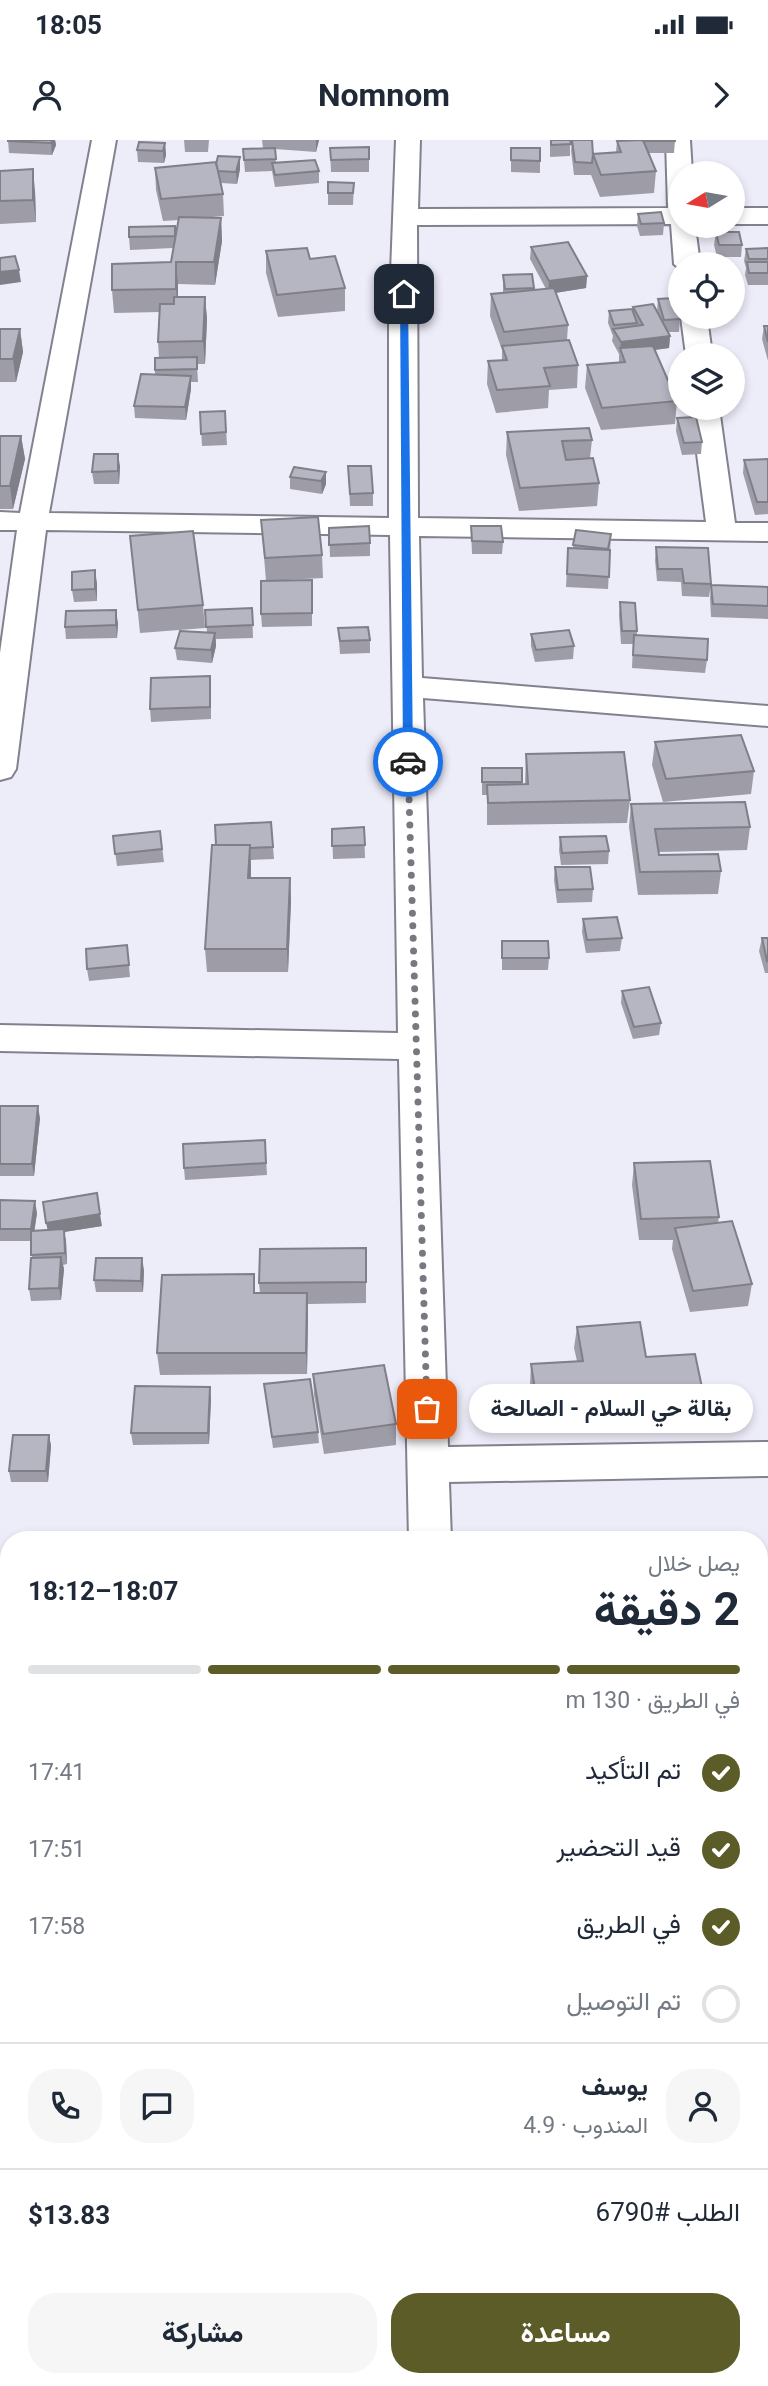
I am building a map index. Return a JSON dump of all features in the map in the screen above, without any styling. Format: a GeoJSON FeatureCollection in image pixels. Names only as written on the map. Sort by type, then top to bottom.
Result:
{"type":"FeatureCollection","features":[{"type":"Feature","properties":{"kind":"street"},"geometry":{"type":"LineString","coordinates":[[0,769],[33,521],[104,140]]}},
{"type":"Feature","properties":{"kind":"street"},"geometry":{"type":"LineString","coordinates":[[408,140],[404,217],[406,687],[414,1046],[430,1531]]}},
{"type":"Feature","properties":{"kind":"street"},"geometry":{"type":"LineString","coordinates":[[678,140],[679,161]]}},
{"type":"Feature","properties":{"kind":"street"},"geometry":{"type":"LineString","coordinates":[[746,216],[768,216]]}},
{"type":"Feature","properties":{"kind":"street"},"geometry":{"type":"LineString","coordinates":[[404,217],[668,217]]}},
{"type":"Feature","properties":{"kind":"street"},"geometry":{"type":"LineString","coordinates":[[707,420],[722,532]]}},
{"type":"Feature","properties":{"kind":"street"},"geometry":{"type":"LineString","coordinates":[[0,521],[768,532]]}},
{"type":"Feature","properties":{"kind":"street"},"geometry":{"type":"LineString","coordinates":[[406,687],[767,720]]}},
{"type":"Feature","properties":{"kind":"street"},"geometry":{"type":"LineString","coordinates":[[0,1038],[414,1046]]}},
{"type":"Feature","properties":{"kind":"street"},"geometry":{"type":"LineString","coordinates":[[429,1465],[768,1460]]}},
{"type":"Feature","properties":{"kind":"building"},"geometry":{"type":"Polygon","coordinates":[[[8,140],[52,140],[51,143],[8,140]]]}},
{"type":"Feature","properties":{"kind":"building"},"geometry":{"type":"Polygon","coordinates":[[[551,140],[570,140],[571,144],[551,145],[551,140]]]}},
{"type":"Feature","properties":{"kind":"building"},"geometry":{"type":"Polygon","coordinates":[[[572,140],[592,140],[592,163],[575,162],[572,140]]]}},
{"type":"Feature","properties":{"kind":"building"},"geometry":{"type":"Polygon","coordinates":[[[643,140],[656,171],[601,175],[593,154],[621,152],[617,141],[643,140]]]}},
{"type":"Feature","properties":{"kind":"building"},"geometry":{"type":"Polygon","coordinates":[[[675,140],[675,141],[643,141],[675,140]]]}},
{"type":"Feature","properties":{"kind":"building"},"geometry":{"type":"Polygon","coordinates":[[[139,142],[165,143],[163,151],[137,150],[139,142]]]}},
{"type":"Feature","properties":{"kind":"building"},"geometry":{"type":"Polygon","coordinates":[[[369,147],[369,159],[331,160],[330,148],[369,147]]]}},
{"type":"Feature","properties":{"kind":"building"},"geometry":{"type":"Polygon","coordinates":[[[275,148],[276,159],[244,160],[243,149],[275,148]]]}},
{"type":"Feature","properties":{"kind":"building"},"geometry":{"type":"Polygon","coordinates":[[[511,148],[540,148],[540,161],[511,160],[511,148]]]}},
{"type":"Feature","properties":{"kind":"building"},"geometry":{"type":"Polygon","coordinates":[[[218,156],[240,157],[236,172],[218,171],[218,156]]]}},
{"type":"Feature","properties":{"kind":"building"},"geometry":{"type":"Polygon","coordinates":[[[315,160],[319,171],[275,175],[272,163],[315,160]]]}},
{"type":"Feature","properties":{"kind":"building"},"geometry":{"type":"Polygon","coordinates":[[[216,162],[223,194],[161,199],[155,168],[216,162]]]}},
{"type":"Feature","properties":{"kind":"building"},"geometry":{"type":"Polygon","coordinates":[[[33,169],[33,200],[0,201],[0,171],[33,169]]]}},
{"type":"Feature","properties":{"kind":"building"},"geometry":{"type":"Polygon","coordinates":[[[328,182],[354,183],[353,193],[328,193],[328,182]]]}},
{"type":"Feature","properties":{"kind":"building"},"geometry":{"type":"Polygon","coordinates":[[[661,212],[664,223],[641,224],[638,214],[661,212]]]}},
{"type":"Feature","properties":{"kind":"building"},"geometry":{"type":"Polygon","coordinates":[[[179,217],[221,218],[214,262],[176,262],[176,289],[112,290],[112,264],[171,262],[179,217]]]}},
{"type":"Feature","properties":{"kind":"building"},"geometry":{"type":"Polygon","coordinates":[[[175,226],[175,236],[129,237],[129,227],[175,226]]]}},
{"type":"Feature","properties":{"kind":"building"},"geometry":{"type":"Polygon","coordinates":[[[717,238],[740,238],[742,245],[719,245],[717,238]]]}},
{"type":"Feature","properties":{"kind":"building"},"geometry":{"type":"Polygon","coordinates":[[[568,242],[587,276],[549,281],[531,247],[568,242]]]}},
{"type":"Feature","properties":{"kind":"building"},"geometry":{"type":"Polygon","coordinates":[[[307,248],[310,259],[335,256],[345,288],[277,295],[266,251],[307,248]]]}},
{"type":"Feature","properties":{"kind":"building"},"geometry":{"type":"Polygon","coordinates":[[[768,248],[768,259],[749,259],[746,249],[768,248]]]}},
{"type":"Feature","properties":{"kind":"building"},"geometry":{"type":"Polygon","coordinates":[[[15,256],[19,270],[0,272],[0,258],[15,256]]]}},
{"type":"Feature","properties":{"kind":"building"},"geometry":{"type":"Polygon","coordinates":[[[747,262],[768,262],[768,273],[749,273],[747,262]]]}},
{"type":"Feature","properties":{"kind":"building"},"geometry":{"type":"Polygon","coordinates":[[[532,274],[534,288],[505,289],[503,275],[532,274]]]}},
{"type":"Feature","properties":{"kind":"building"},"geometry":{"type":"Polygon","coordinates":[[[554,288],[568,325],[504,332],[491,294],[554,288]]]}},
{"type":"Feature","properties":{"kind":"building"},"geometry":{"type":"Polygon","coordinates":[[[174,297],[205,297],[203,341],[158,342],[160,304],[174,304],[174,297]]]}},
{"type":"Feature","properties":{"kind":"building"},"geometry":{"type":"Polygon","coordinates":[[[668,298],[668,320],[664,320],[658,299],[668,298]]]}},
{"type":"Feature","properties":{"kind":"building"},"geometry":{"type":"Polygon","coordinates":[[[653,304],[670,336],[621,342],[613,329],[643,325],[633,307],[653,304]]]}},
{"type":"Feature","properties":{"kind":"building"},"geometry":{"type":"Polygon","coordinates":[[[632,309],[637,323],[614,325],[609,311],[632,309]]]}},
{"type":"Feature","properties":{"kind":"building"},"geometry":{"type":"Polygon","coordinates":[[[764,326],[768,326],[768,342],[764,326]]]}},
{"type":"Feature","properties":{"kind":"building"},"geometry":{"type":"Polygon","coordinates":[[[0,329],[20,329],[13,359],[0,359],[0,329]]]}},
{"type":"Feature","properties":{"kind":"building"},"geometry":{"type":"Polygon","coordinates":[[[569,340],[578,365],[544,368],[550,386],[497,390],[488,361],[507,360],[502,346],[569,340]]]}},
{"type":"Feature","properties":{"kind":"building"},"geometry":{"type":"Polygon","coordinates":[[[653,346],[668,380],[668,402],[602,408],[587,365],[625,362],[620,348],[653,346]]]}},
{"type":"Feature","properties":{"kind":"building"},"geometry":{"type":"Polygon","coordinates":[[[197,357],[197,369],[155,370],[155,358],[197,357]]]}},
{"type":"Feature","properties":{"kind":"building"},"geometry":{"type":"Polygon","coordinates":[[[141,374],[191,376],[185,407],[134,406],[141,374]]]}},
{"type":"Feature","properties":{"kind":"building"},"geometry":{"type":"Polygon","coordinates":[[[225,411],[226,432],[201,434],[200,412],[225,411]]]}},
{"type":"Feature","properties":{"kind":"building"},"geometry":{"type":"Polygon","coordinates":[[[678,420],[697,420],[702,442],[684,443],[678,420]]]}},
{"type":"Feature","properties":{"kind":"building"},"geometry":{"type":"Polygon","coordinates":[[[589,428],[592,440],[562,441],[566,460],[593,458],[599,483],[520,488],[507,432],[589,428]]]}},
{"type":"Feature","properties":{"kind":"building"},"geometry":{"type":"Polygon","coordinates":[[[0,436],[21,436],[10,486],[0,486],[0,436]]]}},
{"type":"Feature","properties":{"kind":"building"},"geometry":{"type":"Polygon","coordinates":[[[94,454],[118,454],[118,471],[92,472],[94,454]]]}},
{"type":"Feature","properties":{"kind":"building"},"geometry":{"type":"Polygon","coordinates":[[[768,459],[768,502],[757,502],[744,460],[768,459]]]}},
{"type":"Feature","properties":{"kind":"building"},"geometry":{"type":"Polygon","coordinates":[[[348,466],[371,466],[373,493],[350,494],[348,466]]]}},
{"type":"Feature","properties":{"kind":"building"},"geometry":{"type":"Polygon","coordinates":[[[294,467],[326,472],[321,481],[290,477],[294,467]]]}},
{"type":"Feature","properties":{"kind":"building"},"geometry":{"type":"Polygon","coordinates":[[[318,517],[322,555],[265,558],[261,520],[318,517]]]}},
{"type":"Feature","properties":{"kind":"building"},"geometry":{"type":"Polygon","coordinates":[[[369,526],[370,543],[329,545],[329,528],[369,526]]]}},
{"type":"Feature","properties":{"kind":"building"},"geometry":{"type":"Polygon","coordinates":[[[471,526],[501,526],[503,542],[472,541],[471,526]]]}},
{"type":"Feature","properties":{"kind":"building"},"geometry":{"type":"Polygon","coordinates":[[[576,530],[611,534],[608,549],[573,545],[576,530]]]}},
{"type":"Feature","properties":{"kind":"building"},"geometry":{"type":"Polygon","coordinates":[[[193,531],[203,605],[138,610],[130,536],[193,531]]]}},
{"type":"Feature","properties":{"kind":"building"},"geometry":{"type":"Polygon","coordinates":[[[656,547],[708,548],[711,584],[684,583],[682,569],[658,569],[656,547]]]}},
{"type":"Feature","properties":{"kind":"building"},"geometry":{"type":"Polygon","coordinates":[[[568,548],[610,550],[609,577],[567,574],[568,548]]]}},
{"type":"Feature","properties":{"kind":"building"},"geometry":{"type":"Polygon","coordinates":[[[95,570],[95,589],[72,590],[72,572],[95,570]]]}},
{"type":"Feature","properties":{"kind":"building"},"geometry":{"type":"Polygon","coordinates":[[[312,580],[312,613],[261,614],[261,581],[312,580]]]}},
{"type":"Feature","properties":{"kind":"building"},"geometry":{"type":"Polygon","coordinates":[[[711,585],[768,587],[768,606],[713,604],[711,585]]]}},
{"type":"Feature","properties":{"kind":"building"},"geometry":{"type":"Polygon","coordinates":[[[620,602],[635,603],[637,631],[622,631],[620,602]]]}},
{"type":"Feature","properties":{"kind":"building"},"geometry":{"type":"Polygon","coordinates":[[[252,608],[253,625],[206,627],[205,610],[252,608]]]}},
{"type":"Feature","properties":{"kind":"building"},"geometry":{"type":"Polygon","coordinates":[[[116,610],[116,625],[65,627],[66,611],[116,610]]]}},
{"type":"Feature","properties":{"kind":"building"},"geometry":{"type":"Polygon","coordinates":[[[368,627],[370,640],[340,641],[338,628],[368,627]]]}},
{"type":"Feature","properties":{"kind":"building"},"geometry":{"type":"Polygon","coordinates":[[[569,630],[574,646],[536,650],[531,634],[569,630]]]}},
{"type":"Feature","properties":{"kind":"building"},"geometry":{"type":"Polygon","coordinates":[[[180,631],[215,633],[211,650],[175,648],[180,631]]]}},
{"type":"Feature","properties":{"kind":"building"},"geometry":{"type":"Polygon","coordinates":[[[634,635],[708,639],[707,660],[633,655],[634,635]]]}},
{"type":"Feature","properties":{"kind":"building"},"geometry":{"type":"Polygon","coordinates":[[[210,676],[210,707],[150,709],[151,678],[210,676]]]}},
{"type":"Feature","properties":{"kind":"building"},"geometry":{"type":"Polygon","coordinates":[[[741,735],[754,771],[666,779],[655,742],[741,735]]]}},
{"type":"Feature","properties":{"kind":"building"},"geometry":{"type":"Polygon","coordinates":[[[624,752],[630,800],[488,803],[487,785],[528,784],[526,754],[624,752]]]}},
{"type":"Feature","properties":{"kind":"building"},"geometry":{"type":"Polygon","coordinates":[[[482,768],[522,768],[522,782],[482,782],[482,768]]]}},
{"type":"Feature","properties":{"kind":"building"},"geometry":{"type":"Polygon","coordinates":[[[745,802],[750,827],[655,829],[659,855],[718,854],[721,871],[640,872],[631,804],[745,802]]]}},
{"type":"Feature","properties":{"kind":"building"},"geometry":{"type":"Polygon","coordinates":[[[271,822],[273,847],[216,845],[215,825],[271,822]]]}},
{"type":"Feature","properties":{"kind":"building"},"geometry":{"type":"Polygon","coordinates":[[[364,827],[365,845],[332,846],[332,829],[364,827]]]}},
{"type":"Feature","properties":{"kind":"building"},"geometry":{"type":"Polygon","coordinates":[[[160,831],[162,849],[115,854],[113,836],[160,831]]]}},
{"type":"Feature","properties":{"kind":"building"},"geometry":{"type":"Polygon","coordinates":[[[606,836],[609,851],[562,853],[560,837],[606,836]]]}},
{"type":"Feature","properties":{"kind":"building"},"geometry":{"type":"Polygon","coordinates":[[[212,845],[250,845],[248,878],[290,878],[287,949],[205,949],[212,845]]]}},
{"type":"Feature","properties":{"kind":"building"},"geometry":{"type":"Polygon","coordinates":[[[555,867],[590,867],[593,889],[558,890],[555,867]]]}},
{"type":"Feature","properties":{"kind":"building"},"geometry":{"type":"Polygon","coordinates":[[[617,917],[622,938],[587,940],[583,919],[617,917]]]}},
{"type":"Feature","properties":{"kind":"building"},"geometry":{"type":"Polygon","coordinates":[[[762,938],[768,938],[767,961],[762,938]]]}},
{"type":"Feature","properties":{"kind":"building"},"geometry":{"type":"Polygon","coordinates":[[[502,941],[548,941],[549,958],[502,958],[502,941]]]}},
{"type":"Feature","properties":{"kind":"building"},"geometry":{"type":"Polygon","coordinates":[[[127,945],[129,965],[87,969],[86,949],[127,945]]]}},
{"type":"Feature","properties":{"kind":"building"},"geometry":{"type":"Polygon","coordinates":[[[649,987],[661,1023],[634,1027],[622,991],[649,987]]]}},
{"type":"Feature","properties":{"kind":"building"},"geometry":{"type":"Polygon","coordinates":[[[0,1106],[38,1106],[32,1164],[0,1164],[0,1106]]]}},
{"type":"Feature","properties":{"kind":"building"},"geometry":{"type":"Polygon","coordinates":[[[265,1140],[266,1163],[184,1168],[183,1144],[265,1140]]]}},
{"type":"Feature","properties":{"kind":"building"},"geometry":{"type":"Polygon","coordinates":[[[710,1161],[719,1217],[641,1219],[634,1163],[710,1161]]]}},
{"type":"Feature","properties":{"kind":"building"},"geometry":{"type":"Polygon","coordinates":[[[97,1193],[100,1214],[46,1223],[43,1202],[97,1193]]]}},
{"type":"Feature","properties":{"kind":"building"},"geometry":{"type":"Polygon","coordinates":[[[0,1200],[35,1201],[31,1229],[0,1229],[0,1200]]]}},
{"type":"Feature","properties":{"kind":"building"},"geometry":{"type":"Polygon","coordinates":[[[732,1221],[752,1284],[693,1291],[675,1228],[732,1221]]]}},
{"type":"Feature","properties":{"kind":"building"},"geometry":{"type":"Polygon","coordinates":[[[64,1229],[65,1253],[31,1255],[31,1231],[64,1229]]]}},
{"type":"Feature","properties":{"kind":"building"},"geometry":{"type":"Polygon","coordinates":[[[366,1248],[366,1282],[259,1283],[260,1249],[366,1248]]]}},
{"type":"Feature","properties":{"kind":"building"},"geometry":{"type":"Polygon","coordinates":[[[61,1257],[59,1288],[29,1289],[31,1258],[61,1257]]]}},
{"type":"Feature","properties":{"kind":"building"},"geometry":{"type":"Polygon","coordinates":[[[96,1258],[142,1258],[141,1281],[94,1280],[96,1258]]]}},
{"type":"Feature","properties":{"kind":"building"},"geometry":{"type":"Polygon","coordinates":[[[254,1274],[254,1293],[307,1293],[306,1353],[157,1353],[162,1275],[254,1274]]]}},
{"type":"Feature","properties":{"kind":"building"},"geometry":{"type":"Polygon","coordinates":[[[640,1322],[646,1357],[695,1354],[704,1397],[538,1409],[531,1364],[583,1361],[577,1327],[640,1322]]]}},
{"type":"Feature","properties":{"kind":"building"},"geometry":{"type":"Polygon","coordinates":[[[384,1365],[396,1424],[323,1434],[313,1374],[384,1365]]]}},
{"type":"Feature","properties":{"kind":"building"},"geometry":{"type":"Polygon","coordinates":[[[310,1379],[318,1432],[272,1437],[264,1384],[310,1379]]]}},
{"type":"Feature","properties":{"kind":"building"},"geometry":{"type":"Polygon","coordinates":[[[135,1386],[210,1387],[208,1433],[131,1433],[135,1386]]]}},
{"type":"Feature","properties":{"kind":"building"},"geometry":{"type":"Polygon","coordinates":[[[13,1435],[49,1435],[46,1471],[9,1471],[13,1435]]]}},
{"type":"Feature","properties":{"kind":"way so far"},"geometry":{"type":"LineString","coordinates":[[408,762],[414,1046],[427,1409]]}},
{"type":"Feature","properties":{"kind":"place","name":"بقالة حي السلام - الصالحة"},"geometry":{"type":"Point","coordinates":[427,1409]}},
{"type":"Feature","properties":{"kind":"route"},"geometry":{"type":"LineString","coordinates":[[404,294],[408,762]]}}]}
